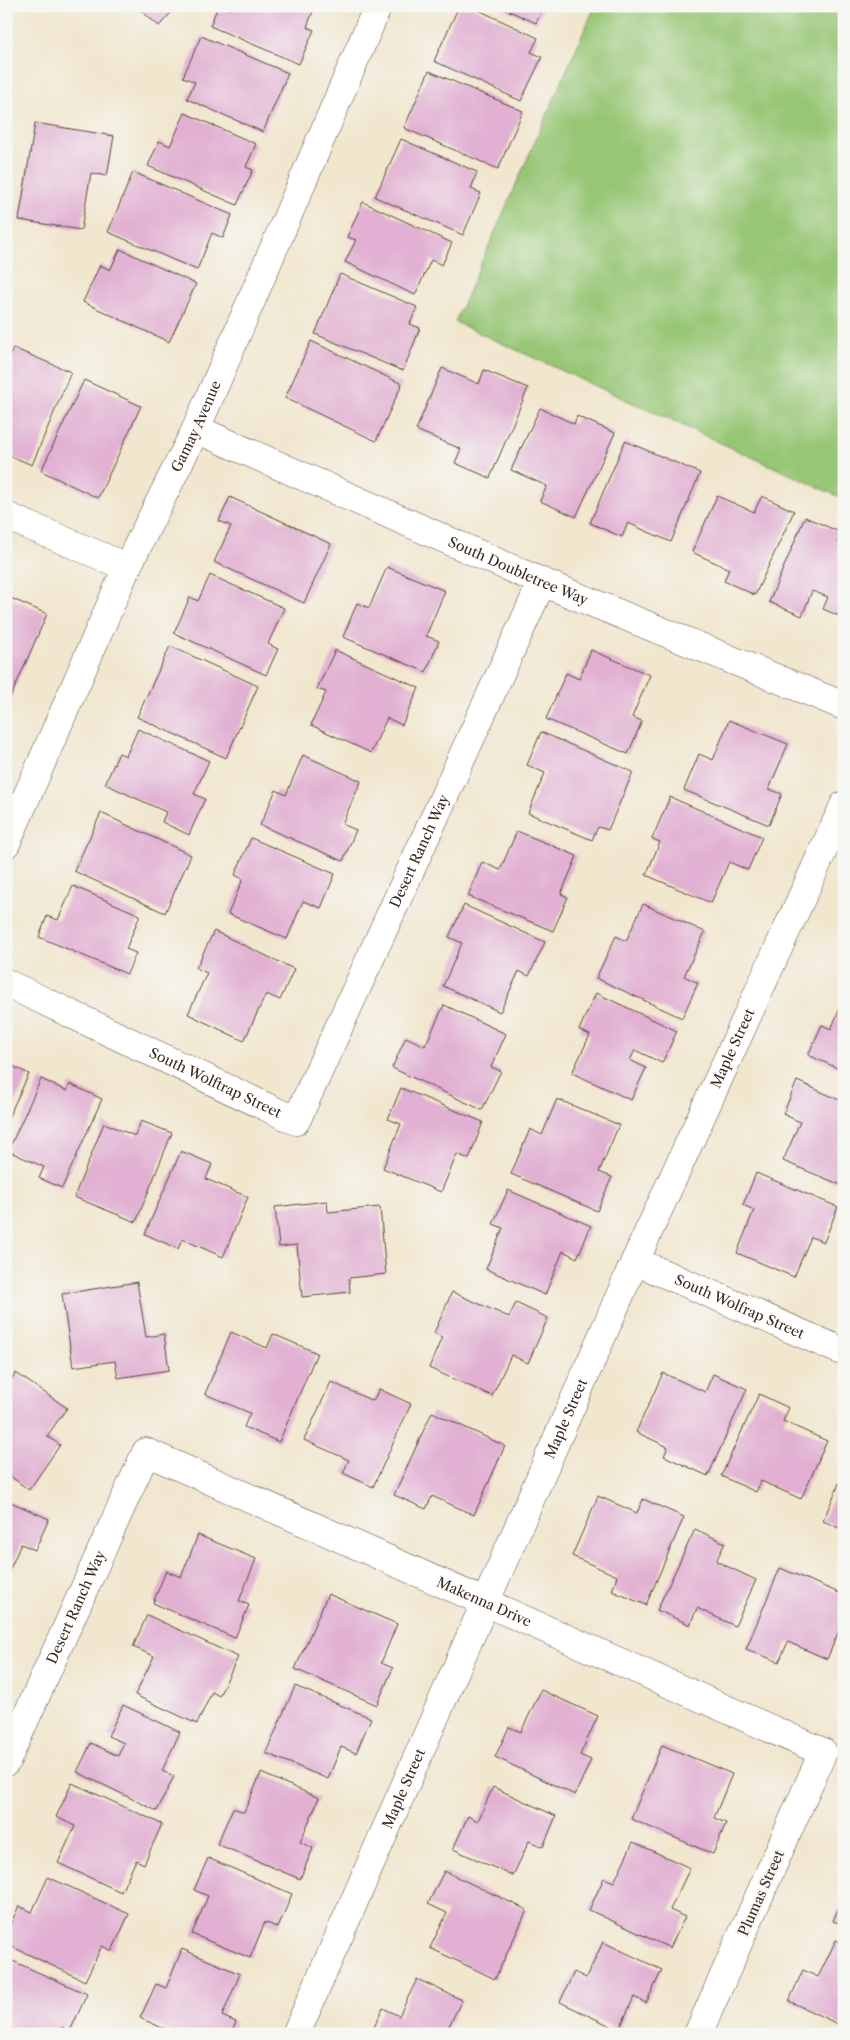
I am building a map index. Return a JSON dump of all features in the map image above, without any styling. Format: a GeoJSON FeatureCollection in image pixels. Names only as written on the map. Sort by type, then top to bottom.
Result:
{"type":"FeatureCollection","features":[{"type":"Feature","properties":{"kind":"street","name":"Gamay Avenue"},"geometry":{"type":"LineString","coordinates":[[6,844],[126,567],[196,429],[378,6]]}},
{"type":"Feature","properties":{"kind":"street","name":"South Doubletree Way"},"geometry":{"type":"LineString","coordinates":[[196,429],[542,582],[844,706]]}},
{"type":"Feature","properties":{"kind":"street"},"geometry":{"type":"LineString","coordinates":[[6,516],[126,567]]}},
{"type":"Feature","properties":{"kind":"street","name":"Desert Ranch Way"},"geometry":{"type":"LineString","coordinates":[[296,1121],[542,582]]}},
{"type":"Feature","properties":{"kind":"street","name":"Maple Street"},"geometry":{"type":"LineString","coordinates":[[296,2034],[635,1261],[844,805]]}},
{"type":"Feature","properties":{"kind":"street","name":"South Wolftrap Street"},"geometry":{"type":"LineString","coordinates":[[6,983],[296,1121]]}},
{"type":"Feature","properties":{"kind":"street","name":"South Wolfrap Street"},"geometry":{"type":"LineString","coordinates":[[635,1261],[844,1352]]}},
{"type":"Feature","properties":{"kind":"street","name":"Desert Ranch Way"},"geometry":{"type":"LineString","coordinates":[[6,1762],[146,1452]]}},
{"type":"Feature","properties":{"kind":"street","name":"Makenna Drive"},"geometry":{"type":"LineString","coordinates":[[146,1452],[823,1752]]}},
{"type":"Feature","properties":{"kind":"street","name":"Plumas Street"},"geometry":{"type":"LineString","coordinates":[[698,2034],[823,1752]]}},
{"type":"Feature","properties":{"kind":"green space"},"geometry":{"type":"Polygon","coordinates":[[[595,6],[844,6],[844,499],[455,322],[595,6]]]}},
{"type":"Feature","properties":{"kind":"building"},"geometry":{"type":"Polygon","coordinates":[[[136,6],[177,6],[159,26],[136,6]]]}},
{"type":"Feature","properties":{"kind":"building"},"geometry":{"type":"Polygon","coordinates":[[[218,6],[231,9],[232,6],[315,6],[307,27],[314,30],[299,64],[210,26],[218,6]]]}},
{"type":"Feature","properties":{"kind":"building"},"geometry":{"type":"Polygon","coordinates":[[[459,6],[470,6],[538,38],[531,52],[542,57],[521,101],[434,61],[459,6]]]}},
{"type":"Feature","properties":{"kind":"building"},"geometry":{"type":"Polygon","coordinates":[[[498,6],[544,6],[536,23],[498,6]]]}},
{"type":"Feature","properties":{"kind":"building"},"geometry":{"type":"Polygon","coordinates":[[[201,36],[288,73],[263,132],[187,99],[195,82],[183,77],[201,36]]]}},
{"type":"Feature","properties":{"kind":"building"},"geometry":{"type":"Polygon","coordinates":[[[429,71],[523,111],[498,169],[404,128],[429,71]]]}},
{"type":"Feature","properties":{"kind":"building"},"geometry":{"type":"Polygon","coordinates":[[[185,113],[256,144],[246,167],[253,170],[237,205],[148,166],[159,141],[170,146],[185,113]]]}},
{"type":"Feature","properties":{"kind":"building"},"geometry":{"type":"Polygon","coordinates":[[[35,123],[114,136],[107,176],[91,173],[81,230],[19,220],[35,123]]]}},
{"type":"Feature","properties":{"kind":"building"},"geometry":{"type":"Polygon","coordinates":[[[401,139],[477,172],[471,189],[481,193],[463,235],[375,197],[401,139]]]}},
{"type":"Feature","properties":{"kind":"building"},"geometry":{"type":"Polygon","coordinates":[[[133,172],[232,215],[223,238],[212,233],[197,270],[108,232],[133,172]]]}},
{"type":"Feature","properties":{"kind":"building"},"geometry":{"type":"Polygon","coordinates":[[[363,202],[452,243],[442,265],[431,260],[415,295],[345,262],[356,240],[347,237],[363,202]]]}},
{"type":"Feature","properties":{"kind":"building"},"geometry":{"type":"Polygon","coordinates":[[[120,249],[196,284],[169,342],[83,302],[100,265],[110,270],[120,249]]]}},
{"type":"Feature","properties":{"kind":"building"},"geometry":{"type":"Polygon","coordinates":[[[340,274],[417,307],[410,324],[420,328],[403,371],[315,334],[340,274]]]}},
{"type":"Feature","properties":{"kind":"building"},"geometry":{"type":"Polygon","coordinates":[[[311,341],[402,384],[376,441],[285,398],[311,341]]]}},
{"type":"Feature","properties":{"kind":"building"},"geometry":{"type":"Polygon","coordinates":[[[13,348],[71,372],[32,465],[6,454],[6,364],[13,348]]]}},
{"type":"Feature","properties":{"kind":"building"},"geometry":{"type":"Polygon","coordinates":[[[442,368],[479,384],[484,370],[528,388],[490,478],[455,463],[461,449],[416,430],[442,368]]]}},
{"type":"Feature","properties":{"kind":"building"},"geometry":{"type":"Polygon","coordinates":[[[84,380],[141,406],[98,498],[41,471],[84,380]]]}},
{"type":"Feature","properties":{"kind":"building"},"geometry":{"type":"Polygon","coordinates":[[[540,408],[574,424],[577,416],[615,433],[576,517],[540,501],[547,486],[511,470],[540,408]]]}},
{"type":"Feature","properties":{"kind":"building"},"geometry":{"type":"Polygon","coordinates":[[[625,441],[700,473],[671,542],[628,523],[622,537],[590,523],[625,441]]]}},
{"type":"Feature","properties":{"kind":"building"},"geometry":{"type":"Polygon","coordinates":[[[717,496],[754,512],[762,496],[794,511],[755,595],[724,581],[729,569],[692,552],[717,496]]]}},
{"type":"Feature","properties":{"kind":"building"},"geometry":{"type":"Polygon","coordinates":[[[230,497],[331,544],[304,603],[214,562],[231,526],[219,521],[230,497]]]}},
{"type":"Feature","properties":{"kind":"building"},"geometry":{"type":"Polygon","coordinates":[[[805,517],[842,533],[838,542],[844,544],[844,618],[823,609],[828,597],[812,591],[802,616],[769,602],[805,517]]]}},
{"type":"Feature","properties":{"kind":"building"},"geometry":{"type":"Polygon","coordinates":[[[387,567],[445,591],[426,636],[439,641],[426,672],[343,637],[357,603],[369,608],[387,567]]]}},
{"type":"Feature","properties":{"kind":"building"},"geometry":{"type":"Polygon","coordinates":[[[210,575],[284,608],[268,644],[278,649],[266,675],[174,633],[190,597],[198,601],[210,575]]]}},
{"type":"Feature","properties":{"kind":"building"},"geometry":{"type":"Polygon","coordinates":[[[6,596],[47,614],[9,701],[6,700],[6,596]]]}},
{"type":"Feature","properties":{"kind":"building"},"geometry":{"type":"Polygon","coordinates":[[[170,646],[258,686],[226,758],[137,717],[170,646]]]}},
{"type":"Feature","properties":{"kind":"building"},"geometry":{"type":"Polygon","coordinates":[[[335,650],[419,688],[402,725],[387,718],[371,753],[311,725],[326,692],[317,689],[335,650]]]}},
{"type":"Feature","properties":{"kind":"building"},"geometry":{"type":"Polygon","coordinates":[[[591,650],[650,675],[632,717],[642,721],[628,754],[546,719],[566,673],[579,679],[591,650]]]}},
{"type":"Feature","properties":{"kind":"building"},"geometry":{"type":"Polygon","coordinates":[[[729,720],[788,744],[769,789],[782,794],[769,825],[684,790],[699,754],[713,760],[729,720]]]}},
{"type":"Feature","properties":{"kind":"building"},"geometry":{"type":"Polygon","coordinates":[[[138,729],[209,761],[194,794],[205,799],[189,835],[162,822],[166,812],[105,784],[119,753],[126,756],[138,729]]]}},
{"type":"Feature","properties":{"kind":"building"},"geometry":{"type":"Polygon","coordinates":[[[541,732],[633,772],[608,830],[598,827],[592,840],[528,813],[545,773],[527,765],[541,732]]]}},
{"type":"Feature","properties":{"kind":"building"},"geometry":{"type":"Polygon","coordinates":[[[303,755],[361,781],[342,824],[356,830],[343,861],[260,825],[276,790],[286,795],[303,755]]]}},
{"type":"Feature","properties":{"kind":"building"},"geometry":{"type":"Polygon","coordinates":[[[670,797],[762,837],[748,870],[729,862],[711,903],[646,875],[660,842],[652,839],[670,797]]]}},
{"type":"Feature","properties":{"kind":"building"},"geometry":{"type":"Polygon","coordinates":[[[101,813],[191,855],[165,913],[74,871],[101,813]]]}},
{"type":"Feature","properties":{"kind":"building"},"geometry":{"type":"Polygon","coordinates":[[[517,831],[577,856],[561,894],[568,897],[553,931],[468,896],[482,862],[500,870],[517,831]]]}},
{"type":"Feature","properties":{"kind":"building"},"geometry":{"type":"Polygon","coordinates":[[[251,838],[335,874],[321,908],[303,901],[287,939],[228,914],[243,879],[235,875],[251,838]]]}},
{"type":"Feature","properties":{"kind":"building"},"geometry":{"type":"Polygon","coordinates":[[[73,886],[140,915],[126,949],[136,953],[127,974],[39,937],[47,916],[58,920],[73,886]]]}},
{"type":"Feature","properties":{"kind":"building"},"geometry":{"type":"Polygon","coordinates":[[[643,904],[705,932],[684,976],[698,983],[682,1018],[596,978],[616,936],[626,941],[643,904]]]}},
{"type":"Feature","properties":{"kind":"building"},"geometry":{"type":"Polygon","coordinates":[[[464,905],[545,942],[529,976],[519,971],[500,1012],[443,986],[462,943],[449,937],[464,905]]]}},
{"type":"Feature","properties":{"kind":"building"},"geometry":{"type":"Polygon","coordinates":[[[214,931],[294,969],[280,1000],[266,994],[244,1041],[188,1014],[207,973],[196,968],[214,931]]]}},
{"type":"Feature","properties":{"kind":"building"},"geometry":{"type":"Polygon","coordinates":[[[596,993],[677,1031],[662,1063],[635,1050],[630,1060],[646,1068],[631,1100],[572,1073],[590,1035],[579,1030],[596,993]]]}},
{"type":"Feature","properties":{"kind":"building"},"geometry":{"type":"Polygon","coordinates":[[[844,999],[844,1071],[808,1055],[822,1025],[831,1029],[844,999]]]}},
{"type":"Feature","properties":{"kind":"building"},"geometry":{"type":"Polygon","coordinates":[[[444,1005],[506,1034],[491,1067],[501,1071],[482,1110],[392,1068],[406,1037],[425,1046],[444,1005]]]}},
{"type":"Feature","properties":{"kind":"building"},"geometry":{"type":"Polygon","coordinates":[[[6,1063],[29,1074],[6,1122],[6,1063]]]}},
{"type":"Feature","properties":{"kind":"building"},"geometry":{"type":"Polygon","coordinates":[[[41,1079],[67,1091],[70,1084],[102,1099],[62,1188],[39,1178],[44,1167],[8,1151],[41,1079]]]}},
{"type":"Feature","properties":{"kind":"building"},"geometry":{"type":"Polygon","coordinates":[[[797,1081],[844,1102],[844,1178],[841,1185],[783,1161],[800,1122],[783,1114],[797,1081]]]}},
{"type":"Feature","properties":{"kind":"building"},"geometry":{"type":"Polygon","coordinates":[[[401,1088],[483,1122],[469,1159],[457,1154],[441,1192],[383,1168],[401,1124],[388,1119],[401,1088]]]}},
{"type":"Feature","properties":{"kind":"building"},"geometry":{"type":"Polygon","coordinates":[[[557,1099],[619,1125],[599,1172],[612,1177],[597,1211],[511,1174],[530,1129],[542,1135],[557,1099]]]}},
{"type":"Feature","properties":{"kind":"building"},"geometry":{"type":"Polygon","coordinates":[[[141,1121],[172,1133],[136,1222],[74,1197],[104,1123],[135,1136],[141,1121]]]}},
{"type":"Feature","properties":{"kind":"building"},"geometry":{"type":"Polygon","coordinates":[[[181,1151],[212,1164],[206,1179],[248,1197],[223,1257],[182,1239],[178,1249],[145,1234],[181,1151]]]}},
{"type":"Feature","properties":{"kind":"building"},"geometry":{"type":"Polygon","coordinates":[[[756,1173],[838,1207],[824,1242],[811,1237],[794,1277],[737,1253],[754,1210],[743,1205],[756,1173]]]}},
{"type":"Feature","properties":{"kind":"building"},"geometry":{"type":"Polygon","coordinates":[[[508,1190],[591,1226],[577,1258],[563,1251],[545,1295],[486,1269],[503,1228],[493,1224],[508,1190]]]}},
{"type":"Feature","properties":{"kind":"building"},"geometry":{"type":"Polygon","coordinates":[[[327,1201],[328,1212],[380,1207],[386,1274],[349,1278],[350,1292],[302,1297],[297,1245],[279,1247],[275,1207],[327,1201]]]}},
{"type":"Feature","properties":{"kind":"building"},"geometry":{"type":"Polygon","coordinates":[[[137,1282],[146,1337],[164,1334],[169,1370],[118,1378],[115,1361],[73,1367],[62,1294],[137,1282]]]}},
{"type":"Feature","properties":{"kind":"building"},"geometry":{"type":"Polygon","coordinates":[[[452,1292],[509,1317],[516,1303],[548,1318],[528,1363],[511,1355],[492,1396],[429,1368],[442,1337],[434,1333],[452,1292]]]}},
{"type":"Feature","properties":{"kind":"building"},"geometry":{"type":"Polygon","coordinates":[[[231,1332],[267,1348],[273,1334],[317,1353],[279,1442],[244,1427],[250,1413],[205,1394],[231,1332]]]}},
{"type":"Feature","properties":{"kind":"building"},"geometry":{"type":"Polygon","coordinates":[[[16,1373],[67,1408],[47,1436],[60,1445],[29,1490],[6,1473],[6,1386],[16,1373]]]}},
{"type":"Feature","properties":{"kind":"building"},"geometry":{"type":"Polygon","coordinates":[[[663,1373],[705,1392],[713,1374],[747,1389],[708,1476],[664,1456],[668,1447],[636,1432],[663,1373]]]}},
{"type":"Feature","properties":{"kind":"building"},"geometry":{"type":"Polygon","coordinates":[[[331,1382],[373,1401],[379,1389],[411,1404],[373,1487],[343,1473],[349,1460],[304,1440],[331,1382]]]}},
{"type":"Feature","properties":{"kind":"building"},"geometry":{"type":"Polygon","coordinates":[[[759,1394],[789,1408],[783,1421],[827,1441],[801,1499],[761,1481],[756,1492],[721,1476],[759,1394]]]}},
{"type":"Feature","properties":{"kind":"building"},"geometry":{"type":"Polygon","coordinates":[[[432,1412],[505,1446],[474,1515],[432,1496],[426,1509],[394,1495],[432,1412]]]}},
{"type":"Feature","properties":{"kind":"building"},"geometry":{"type":"Polygon","coordinates":[[[844,1472],[844,1530],[823,1521],[844,1472]]]}},
{"type":"Feature","properties":{"kind":"building"},"geometry":{"type":"Polygon","coordinates":[[[598,1496],[637,1513],[643,1499],[684,1517],[646,1605],[612,1591],[617,1576],[572,1556],[598,1496]]]}},
{"type":"Feature","properties":{"kind":"building"},"geometry":{"type":"Polygon","coordinates":[[[6,1500],[49,1519],[35,1550],[21,1544],[6,1578],[6,1500]]]}},
{"type":"Feature","properties":{"kind":"building"},"geometry":{"type":"Polygon","coordinates":[[[695,1529],[725,1543],[716,1561],[756,1580],[735,1626],[697,1608],[690,1625],[657,1610],[695,1529]]]}},
{"type":"Feature","properties":{"kind":"building"},"geometry":{"type":"Polygon","coordinates":[[[198,1535],[256,1559],[239,1601],[249,1605],[235,1638],[153,1603],[166,1571],[181,1577],[198,1535]]]}},
{"type":"Feature","properties":{"kind":"building"},"geometry":{"type":"Polygon","coordinates":[[[780,1568],[844,1595],[844,1619],[827,1659],[788,1642],[779,1662],[746,1649],[780,1568]]]}},
{"type":"Feature","properties":{"kind":"building"},"geometry":{"type":"Polygon","coordinates":[[[328,1594],[397,1624],[381,1663],[393,1668],[377,1705],[295,1669],[328,1594]]]}},
{"type":"Feature","properties":{"kind":"building"},"geometry":{"type":"Polygon","coordinates":[[[147,1615],[238,1657],[219,1696],[212,1692],[197,1724],[135,1695],[154,1656],[133,1647],[147,1615]]]}},
{"type":"Feature","properties":{"kind":"building"},"geometry":{"type":"Polygon","coordinates":[[[295,1686],[371,1718],[356,1753],[341,1747],[328,1779],[266,1753],[295,1686]]]}},
{"type":"Feature","properties":{"kind":"building"},"geometry":{"type":"Polygon","coordinates":[[[541,1690],[598,1716],[580,1755],[591,1760],[575,1795],[495,1757],[509,1727],[521,1732],[541,1690]]]}},
{"type":"Feature","properties":{"kind":"building"},"geometry":{"type":"Polygon","coordinates":[[[123,1705],[180,1732],[162,1771],[174,1776],[157,1811],[77,1772],[91,1743],[118,1756],[124,1743],[108,1736],[123,1705]]]}},
{"type":"Feature","properties":{"kind":"building"},"geometry":{"type":"Polygon","coordinates":[[[662,1745],[732,1774],[714,1818],[726,1823],[713,1854],[631,1819],[662,1745]]]}},
{"type":"Feature","properties":{"kind":"building"},"geometry":{"type":"Polygon","coordinates":[[[261,1773],[319,1798],[300,1842],[313,1848],[300,1879],[217,1844],[233,1808],[244,1812],[261,1773]]]}},
{"type":"Feature","properties":{"kind":"building"},"geometry":{"type":"Polygon","coordinates":[[[72,1783],[162,1824],[144,1864],[136,1860],[121,1892],[58,1863],[75,1826],[56,1817],[72,1783]]]}},
{"type":"Feature","properties":{"kind":"building"},"geometry":{"type":"Polygon","coordinates":[[[493,1787],[556,1816],[543,1847],[529,1841],[513,1876],[453,1849],[468,1816],[478,1821],[493,1787]]]}},
{"type":"Feature","properties":{"kind":"building"},"geometry":{"type":"Polygon","coordinates":[[[633,1842],[690,1868],[670,1910],[685,1917],[670,1948],[589,1910],[604,1878],[614,1882],[633,1842]]]}},
{"type":"Feature","properties":{"kind":"building"},"geometry":{"type":"Polygon","coordinates":[[[208,1858],[292,1894],[278,1928],[265,1922],[250,1958],[192,1934],[208,1896],[194,1890],[208,1858]]]}},
{"type":"Feature","properties":{"kind":"building"},"geometry":{"type":"Polygon","coordinates":[[[444,1871],[527,1910],[495,1979],[430,1948],[447,1913],[428,1904],[444,1871]]]}},
{"type":"Feature","properties":{"kind":"building"},"geometry":{"type":"Polygon","coordinates":[[[48,1877],[129,1914],[112,1951],[102,1946],[85,1981],[6,1944],[6,1933],[19,1906],[32,1912],[48,1877]]]}},
{"type":"Feature","properties":{"kind":"building"},"geometry":{"type":"Polygon","coordinates":[[[844,1896],[844,1925],[833,1921],[844,1896]]]}},
{"type":"Feature","properties":{"kind":"building"},"geometry":{"type":"Polygon","coordinates":[[[836,1940],[844,1944],[844,2027],[789,2001],[803,1970],[818,1977],[836,1940]]]}},
{"type":"Feature","properties":{"kind":"building"},"geometry":{"type":"Polygon","coordinates":[[[603,1942],[662,1970],[646,2003],[634,1997],[619,2030],[560,2002],[574,1972],[586,1978],[603,1942]]]}},
{"type":"Feature","properties":{"kind":"building"},"geometry":{"type":"Polygon","coordinates":[[[182,1949],[240,1974],[222,2016],[236,2022],[231,2034],[176,2034],[140,2018],[156,1984],[166,1988],[182,1949]]]}},
{"type":"Feature","properties":{"kind":"building"},"geometry":{"type":"Polygon","coordinates":[[[6,1958],[87,1994],[70,2031],[62,2027],[59,2034],[6,2034],[6,1958]]]}},
{"type":"Feature","properties":{"kind":"building"},"geometry":{"type":"Polygon","coordinates":[[[417,1979],[462,2000],[445,2034],[371,2034],[383,2008],[399,2016],[417,1979]]]}}]}
